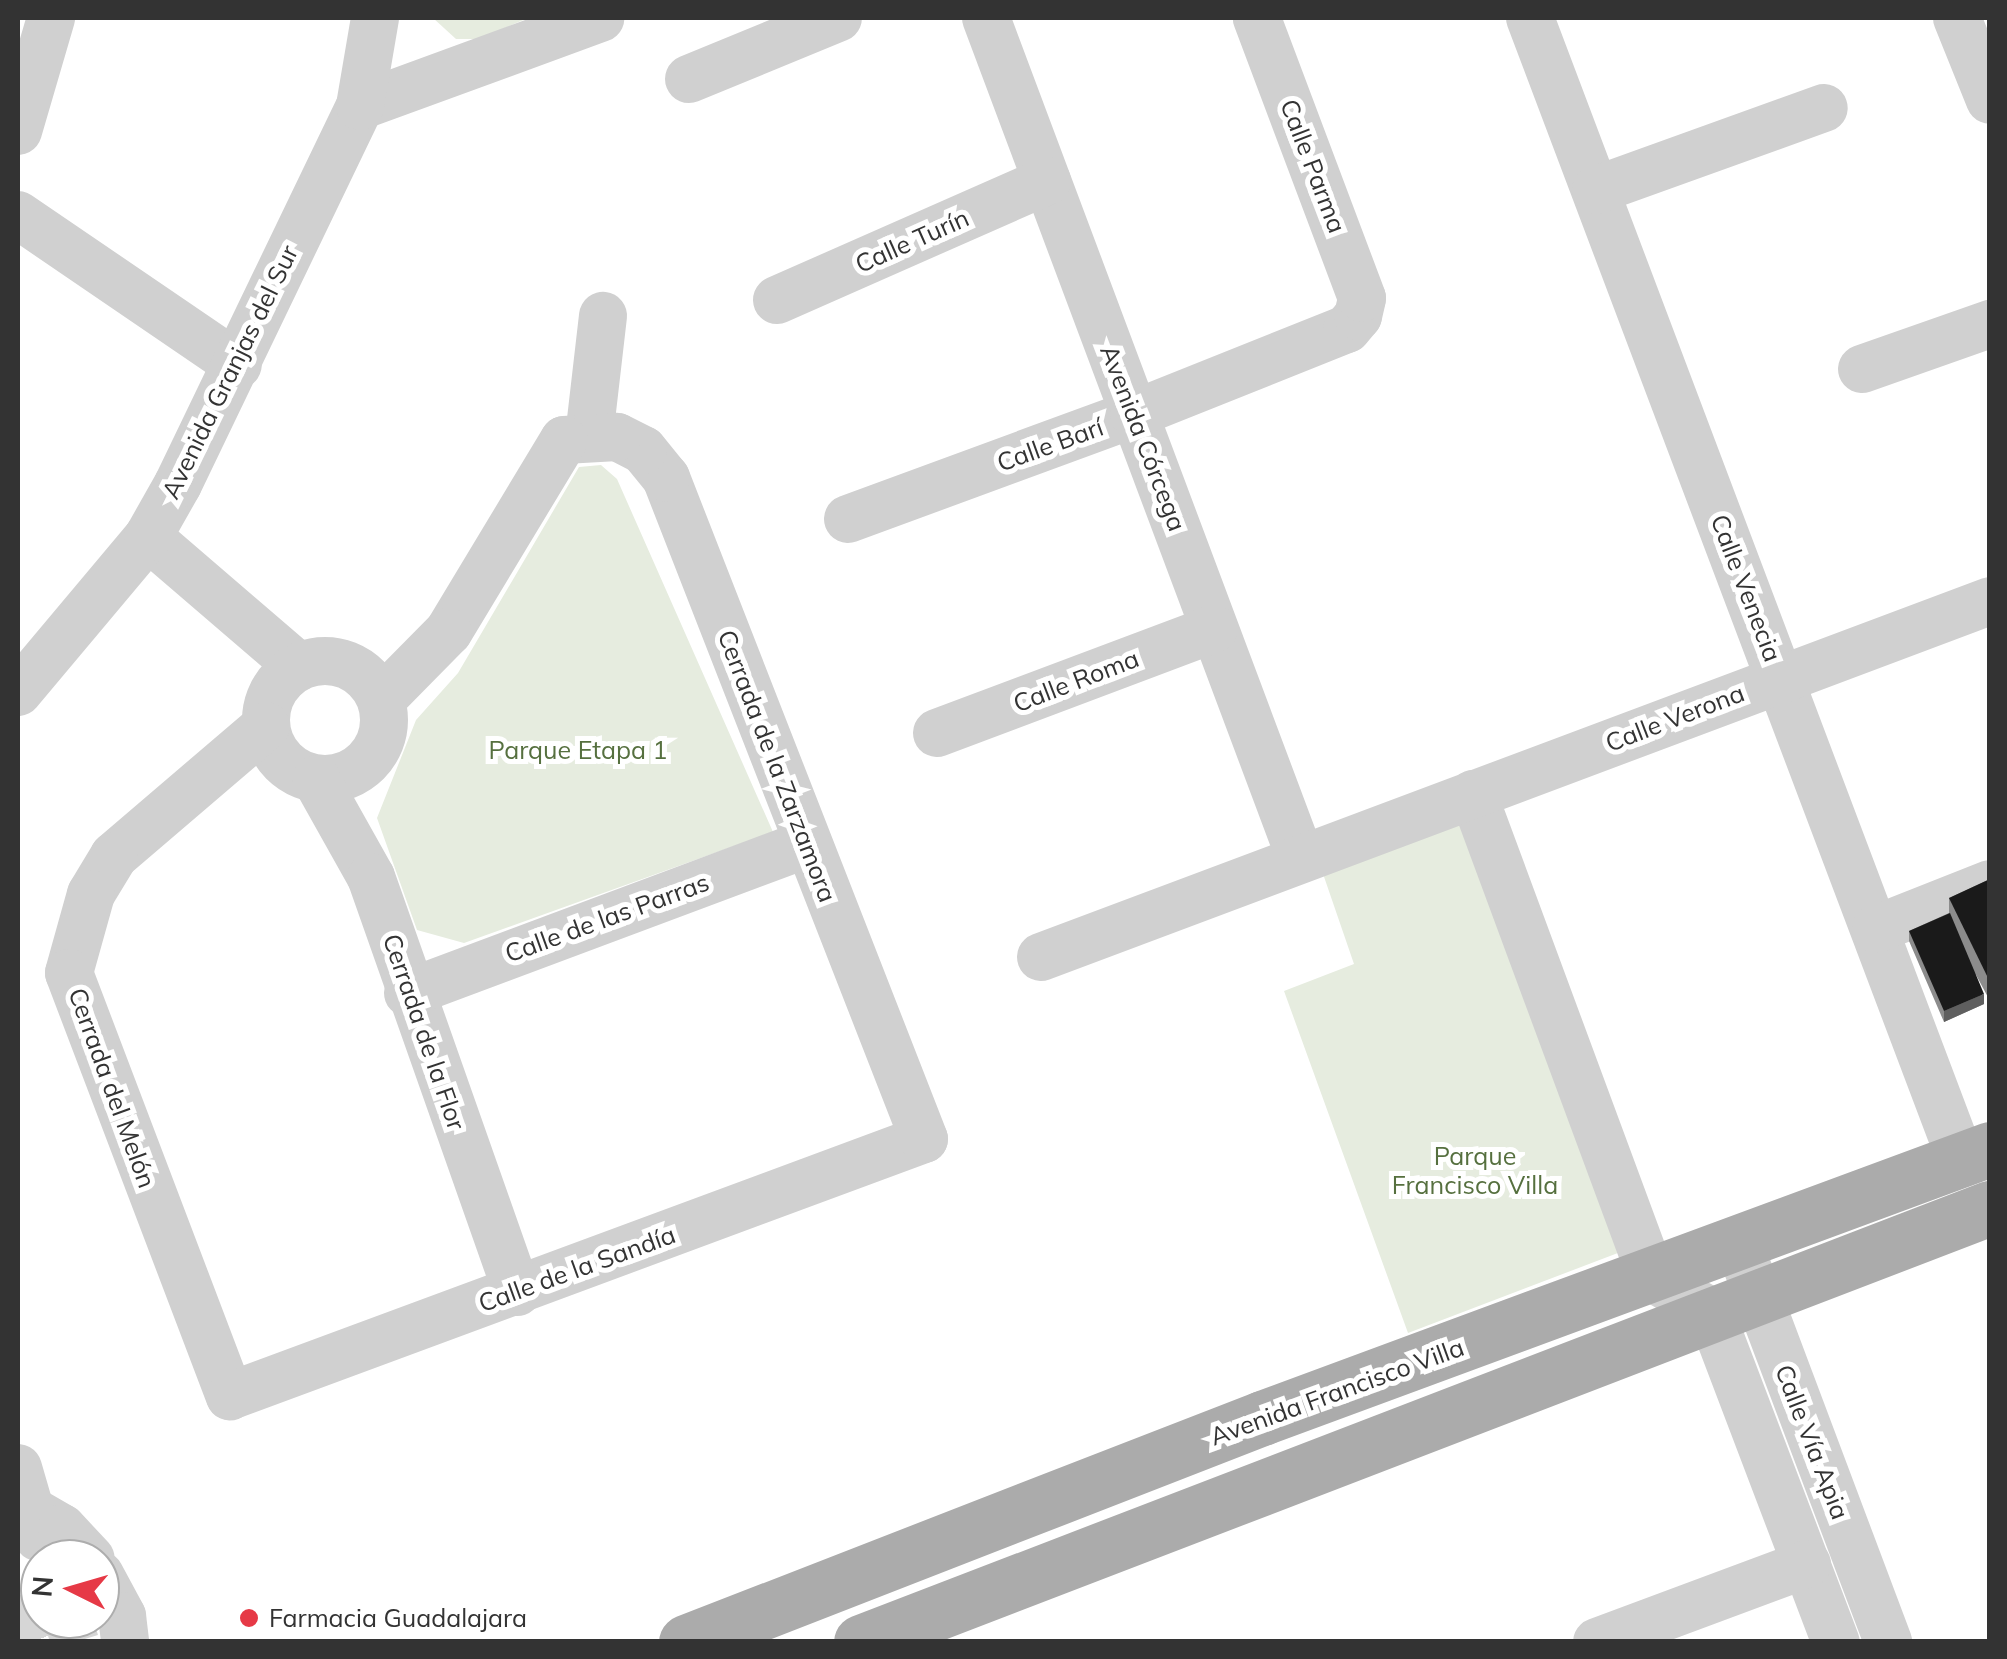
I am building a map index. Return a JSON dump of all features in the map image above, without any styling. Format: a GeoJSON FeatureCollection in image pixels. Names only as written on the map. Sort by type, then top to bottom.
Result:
{"type":"FeatureCollection","features":[{"type":"Feature","properties":{"kind":"main road","name":"Avenida Francisco Villa"},"geometry":{"type":"LineString","coordinates":[[686,1642],[1262,1418],[1652,1278],[1975,1154]]}},
{"type":"Feature","properties":{"kind":"main road"},"geometry":{"type":"LineString","coordinates":[[861,1642],[1733,1302],[1986,1218]]}},
{"type":"Feature","properties":{"kind":"main road"},"geometry":{"type":"LineString","coordinates":[[1262,1418],[1286,1478]]}},
{"type":"Feature","properties":{"kind":"street"},"geometry":{"type":"LineString","coordinates":[[18,131],[51,18]]}},
{"type":"Feature","properties":{"kind":"street","name":"Avenida Granjas del Sur"},"geometry":{"type":"LineString","coordinates":[[18,692],[148,537],[238,365],[306,206],[360,106],[375,18]]}},
{"type":"Feature","properties":{"kind":"street"},"geometry":{"type":"LineString","coordinates":[[360,106],[600,18]]}},
{"type":"Feature","properties":{"kind":"street"},"geometry":{"type":"LineString","coordinates":[[689,79],[838,18]]}},
{"type":"Feature","properties":{"kind":"street","name":"Avenida Córcega"},"geometry":{"type":"LineString","coordinates":[[986,18],[1302,859]]}},
{"type":"Feature","properties":{"kind":"street","name":"Calle Parma"},"geometry":{"type":"LineString","coordinates":[[1257,18],[1362,298],[1358,316]]}},
{"type":"Feature","properties":{"kind":"street","name":"Calle Venecia"},"geometry":{"type":"LineString","coordinates":[[1530,18],[1876,929],[1975,1154]]}},
{"type":"Feature","properties":{"kind":"street"},"geometry":{"type":"LineString","coordinates":[[1957,18],[1990,100]]}},
{"type":"Feature","properties":{"kind":"street"},"geometry":{"type":"LineString","coordinates":[[1596,190],[1824,108]]}},
{"type":"Feature","properties":{"kind":"street","name":"Calle Turín"},"geometry":{"type":"LineString","coordinates":[[777,300],[1047,182]]}},
{"type":"Feature","properties":{"kind":"street"},"geometry":{"type":"LineString","coordinates":[[18,214],[238,365]]}},
{"type":"Feature","properties":{"kind":"street"},"geometry":{"type":"LineString","coordinates":[[381,700],[448,632],[564,440],[590,436],[602,316]]}},
{"type":"Feature","properties":{"kind":"street","name":"Calle Barí"},"geometry":{"type":"LineString","coordinates":[[848,518],[1134,414],[1347,330],[1358,316]]}},
{"type":"Feature","properties":{"kind":"street"},"geometry":{"type":"LineString","coordinates":[[1862,369],[1990,324]]}},
{"type":"Feature","properties":{"kind":"street","name":"Cerrada de la Zarzamora"},"geometry":{"type":"LineString","coordinates":[[590,436],[617,437],[643,450],[666,478],[924,1139]]}},
{"type":"Feature","properties":{"kind":"street"},"geometry":{"type":"LineString","coordinates":[[148,537],[299,667]]}},
{"type":"Feature","properties":{"kind":"street","name":"Calle Verona"},"geometry":{"type":"LineString","coordinates":[[1042,957],[1990,601]]}},
{"type":"Feature","properties":{"kind":"street","name":"Calle Roma"},"geometry":{"type":"LineString","coordinates":[[936,734],[1214,629]]}},
{"type":"Feature","properties":{"kind":"street"},"geometry":{"type":"LineString","coordinates":[[318,661],[356,670],[381,700],[381,740],[371,758],[355,771],[316,779],[282,761],[266,726],[274,692],[299,667],[318,661]]}},
{"type":"Feature","properties":{"kind":"street","name":"Cerrada del Melón"},"geometry":{"type":"LineString","coordinates":[[230,1396],[70,973],[91,894],[114,856],[266,726]]}},
{"type":"Feature","properties":{"kind":"street","name":"Cerrada de la Flor"},"geometry":{"type":"LineString","coordinates":[[316,779],[371,877],[408,992],[516,1292]]}},
{"type":"Feature","properties":{"kind":"street"},"geometry":{"type":"LineString","coordinates":[[1473,794],[1652,1278],[1733,1302]]}},
{"type":"Feature","properties":{"kind":"street","name":"Calle de las Parras"},"geometry":{"type":"LineString","coordinates":[[408,992],[806,844]]}},
{"type":"Feature","properties":{"kind":"street"},"geometry":{"type":"LineString","coordinates":[[1876,929],[1990,884]]}},
{"type":"Feature","properties":{"kind":"street","name":"Calle de la Sandía"},"geometry":{"type":"LineString","coordinates":[[230,1396],[924,1139]]}},
{"type":"Feature","properties":{"kind":"street","name":"Calle Vía Apia"},"geometry":{"type":"LineString","coordinates":[[1738,1242],[1733,1302],[1807,1564],[1836,1642]]}},
{"type":"Feature","properties":{"kind":"street","name":"Calle Vía Apia"},"geometry":{"type":"LineString","coordinates":[[1733,1302],[1888,1642]]}},
{"type":"Feature","properties":{"kind":"street"},"geometry":{"type":"LineString","coordinates":[[28,1505],[73,1539]]}},
{"type":"Feature","properties":{"kind":"street"},"geometry":{"type":"LineString","coordinates":[[1597,1642],[1807,1564]]}},
{"type":"Feature","properties":{"kind":"street"},"geometry":{"type":"LineString","coordinates":[[120,1612],[124,1642]]}},
{"type":"Feature","properties":{"kind":"green space"},"geometry":{"type":"Polygon","coordinates":[[[433,18],[528,18],[479,39],[456,39],[433,18]]]}},
{"type":"Feature","properties":{"kind":"green space","name":"Parque Etapa 1"},"geometry":{"type":"Polygon","coordinates":[[[601,465],[617,479],[773,832],[464,943],[417,930],[377,818],[416,720],[458,673],[579,467],[601,465]]]}},
{"type":"Feature","properties":{"kind":"green space","name":"Parque Francisco Villa"},"geometry":{"type":"Polygon","coordinates":[[[1463,812],[1631,1248],[1408,1333],[1284,991],[1354,964],[1321,868],[1463,812]]]}},
{"type":"Feature","properties":{"kind":"building"},"geometry":{"type":"Polygon","coordinates":[[[1990,879],[1990,980],[1989,980],[1949,898],[1990,879]]]}},
{"type":"Feature","properties":{"kind":"building"},"geometry":{"type":"Polygon","coordinates":[[[1950,913],[1984,994],[1944,1011],[1909,931],[1950,913]]]}},
{"type":"Feature","properties":{"kind":"tunnel"},"geometry":{"type":"LineString","coordinates":[[18,1596],[36,1642]]}},
{"type":"Feature","properties":{"kind":"place","name":"Farmacia Guadalajara"},"geometry":{"type":"Point","coordinates":[249,1618]}}]}
